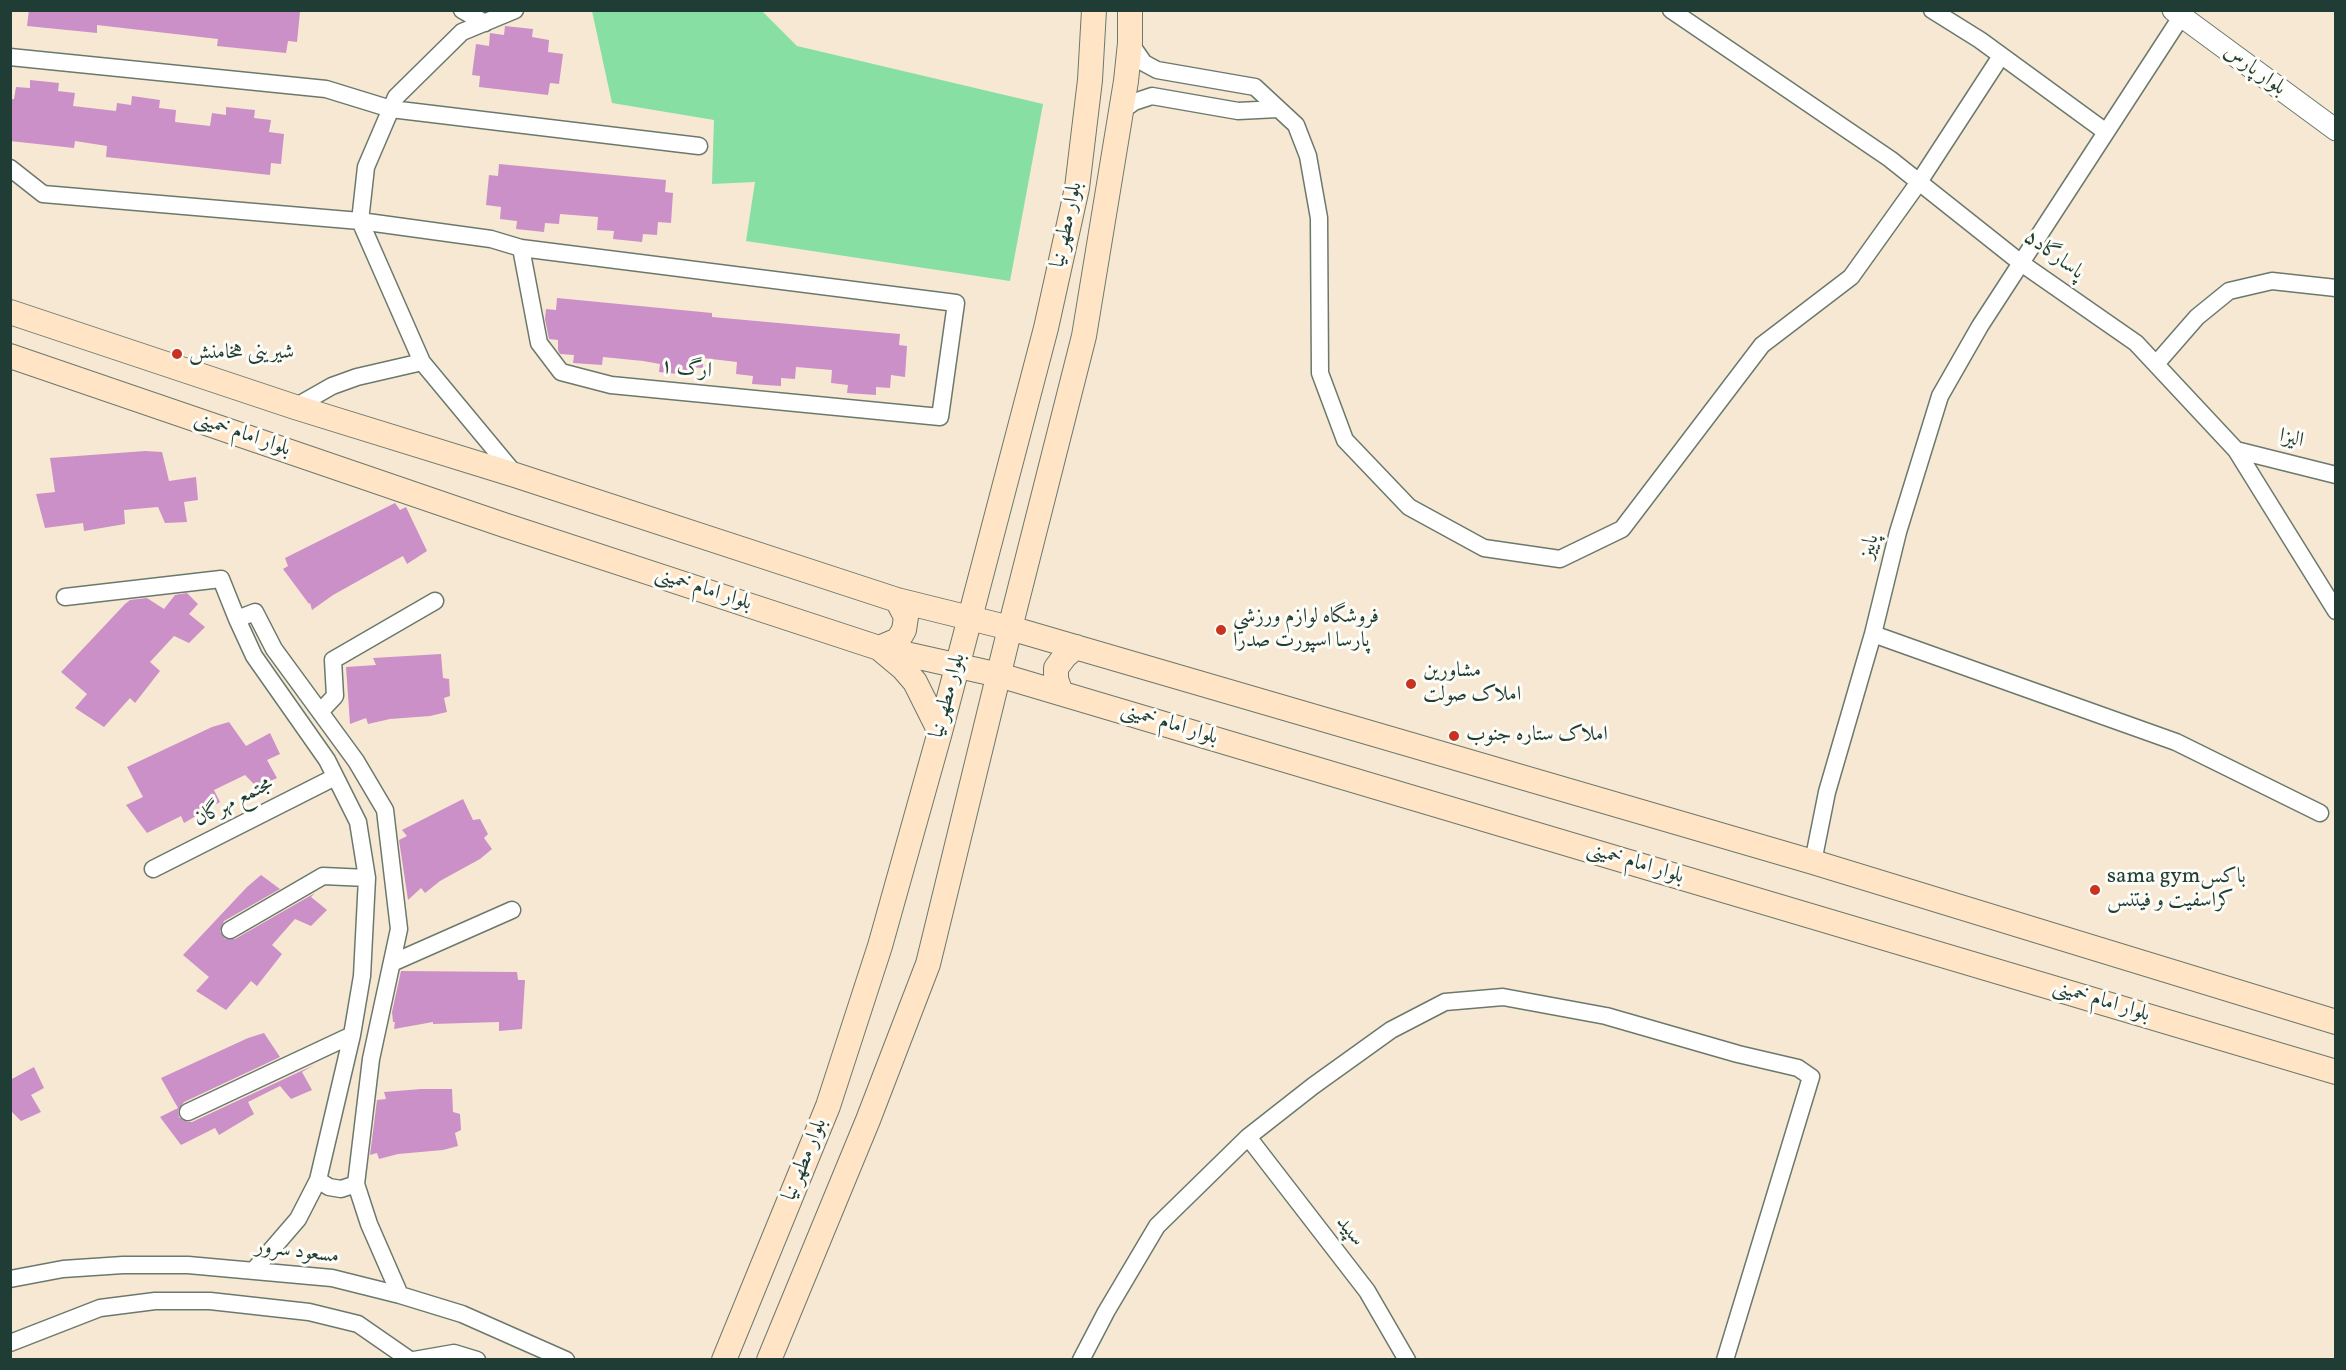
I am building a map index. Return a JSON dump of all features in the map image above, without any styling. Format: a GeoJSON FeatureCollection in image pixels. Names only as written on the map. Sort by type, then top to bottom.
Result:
{"type":"FeatureCollection","features":[{"type":"Feature","properties":{"kind":"main road","name":"بلوار مطهر نیا"},"geometry":{"type":"LineString","coordinates":[[724,1359],[828,1106],[880,946],[940,732],[1046,328],[1077,188],[1090,80],[1094,10]]}},
{"type":"Feature","properties":{"kind":"main road","name":"بلوار مطهر نیا"},"geometry":{"type":"LineString","coordinates":[[769,1359],[868,1120],[928,964],[1084,336],[1126,81],[1130,44],[1130,10]]}},
{"type":"Feature","properties":{"kind":"main road"},"geometry":{"type":"LineString","coordinates":[[1090,80],[1126,81]]}},
{"type":"Feature","properties":{"kind":"main road","name":"بلوار امام خمینی"},"geometry":{"type":"LineString","coordinates":[[10,312],[897,600],[1010,628],[1813,862],[2336,1022]]}},
{"type":"Feature","properties":{"kind":"main road","name":"بلوار امام خمینی"},"geometry":{"type":"LineString","coordinates":[[10,356],[504,525],[879,648],[999,675],[1061,693],[2336,1072]]}},
{"type":"Feature","properties":{"kind":"main road"},"geometry":{"type":"LineString","coordinates":[[897,600],[906,617],[904,630],[898,640],[879,648],[903,668],[915,682],[940,732]]}},
{"type":"Feature","properties":{"kind":"main road"},"geometry":{"type":"LineString","coordinates":[[1061,693],[1056,679],[1056,668],[1076,647]]}},
{"type":"Feature","properties":{"kind":"street"},"geometry":{"type":"LineString","coordinates":[[462,10],[485,23]]}},
{"type":"Feature","properties":{"kind":"street"},"geometry":{"type":"LineString","coordinates":[[515,10],[462,32],[396,97],[366,167],[360,221],[422,362],[515,475]]}},
{"type":"Feature","properties":{"kind":"street","name":"پاسارگاد۵"},"geometry":{"type":"LineString","coordinates":[[1671,10],[1881,153],[2021,263],[2136,343],[2236,450],[2336,611]]}},
{"type":"Feature","properties":{"kind":"street"},"geometry":{"type":"LineString","coordinates":[[1932,10],[1980,40],[2106,132]]}},
{"type":"Feature","properties":{"kind":"street","name":"بلوار پارس"},"geometry":{"type":"LineString","coordinates":[[2177,14],[2336,130]]}},
{"type":"Feature","properties":{"kind":"street","name":"پاییز"},"geometry":{"type":"LineString","coordinates":[[1813,862],[1827,792],[1873,634],[1898,532],[1940,396],[1980,326],[2106,132],[2177,14]]}},
{"type":"Feature","properties":{"kind":"street"},"geometry":{"type":"LineString","coordinates":[[1130,44],[1144,63],[1157,70],[1255,87],[1296,125],[1308,156],[1319,218],[1320,373],[1345,440],[1409,507],[1484,548],[1560,559],[1622,530],[1762,345],[1851,277],[1918,182],[2001,56]]}},
{"type":"Feature","properties":{"kind":"street"},"geometry":{"type":"LineString","coordinates":[[10,57],[326,89],[391,109],[699,146]]}},
{"type":"Feature","properties":{"kind":"street"},"geometry":{"type":"LineString","coordinates":[[1120,112],[1134,102],[1152,96],[1238,111],[1278,109]]}},
{"type":"Feature","properties":{"kind":"street"},"geometry":{"type":"LineString","coordinates":[[10,168],[43,194],[360,221],[491,239],[521,248]]}},
{"type":"Feature","properties":{"kind":"street","name":"ارگ ۱"},"geometry":{"type":"LineString","coordinates":[[521,248],[956,303],[940,417],[611,385],[561,372],[539,343],[521,248]]}},
{"type":"Feature","properties":{"kind":"street"},"geometry":{"type":"LineString","coordinates":[[2156,364],[2197,317],[2229,291],[2272,281],[2336,288]]}},
{"type":"Feature","properties":{"kind":"street"},"geometry":{"type":"LineString","coordinates":[[295,406],[332,386],[357,377],[422,362]]}},
{"type":"Feature","properties":{"kind":"street","name":"الیزا"},"geometry":{"type":"LineString","coordinates":[[2236,450],[2336,475]]}},
{"type":"Feature","properties":{"kind":"street"},"geometry":{"type":"LineString","coordinates":[[65,597],[221,579],[254,656],[327,760],[358,822],[367,878],[362,976],[352,1035],[318,1180],[298,1219],[254,1270]]}},
{"type":"Feature","properties":{"kind":"street"},"geometry":{"type":"LineString","coordinates":[[320,712],[335,696],[333,660],[435,601]]}},
{"type":"Feature","properties":{"kind":"street"},"geometry":{"type":"LineString","coordinates":[[237,619],[255,612],[274,649],[356,761],[385,810],[399,929],[371,1059],[356,1184],[369,1224],[400,1295]]}},
{"type":"Feature","properties":{"kind":"street"},"geometry":{"type":"LineString","coordinates":[[1873,634],[2176,742],[2320,813]]}},
{"type":"Feature","properties":{"kind":"street","name":"مجتمع مهرگان"},"geometry":{"type":"LineString","coordinates":[[153,869],[335,777]]}},
{"type":"Feature","properties":{"kind":"street"},"geometry":{"type":"LineString","coordinates":[[230,930],[323,876],[367,878]]}},
{"type":"Feature","properties":{"kind":"street"},"geometry":{"type":"LineString","coordinates":[[392,963],[512,910]]}},
{"type":"Feature","properties":{"kind":"street"},"geometry":{"type":"LineString","coordinates":[[1082,1359],[1106,1312],[1157,1226],[1248,1137],[1313,1086],[1391,1030],[1445,1002],[1503,997],[1606,1016],[1738,1054],[1798,1068],[1811,1077],[1725,1359]]}},
{"type":"Feature","properties":{"kind":"street"},"geometry":{"type":"LineString","coordinates":[[188,1112],[352,1035]]}},
{"type":"Feature","properties":{"kind":"street","name":"سپید"},"geometry":{"type":"LineString","coordinates":[[1248,1137],[1367,1291],[1407,1359]]}},
{"type":"Feature","properties":{"kind":"street"},"geometry":{"type":"LineString","coordinates":[[318,1180],[329,1187],[341,1189],[356,1184]]}},
{"type":"Feature","properties":{"kind":"street","name":"مسعود سرور"},"geometry":{"type":"LineString","coordinates":[[10,1279],[63,1269],[123,1265],[188,1265],[332,1278],[462,1314],[566,1359]]}},
{"type":"Feature","properties":{"kind":"street"},"geometry":{"type":"LineString","coordinates":[[10,1342],[100,1308],[155,1301],[210,1301],[309,1312],[358,1324],[412,1359],[454,1353],[477,1359]]}},
{"type":"Feature","properties":{"kind":"green space"},"geometry":{"type":"Polygon","coordinates":[[[592,11],[762,11],[797,46],[1043,104],[1010,281],[746,241],[755,182],[712,184],[714,120],[612,103],[592,11]]]}},
{"type":"Feature","properties":{"kind":"building"},"geometry":{"type":"Polygon","coordinates":[[[29,10],[288,10],[300,12],[297,42],[288,41],[286,53],[217,46],[218,39],[97,25],[97,33],[27,26],[29,10]]]}},
{"type":"Feature","properties":{"kind":"building"},"geometry":{"type":"Polygon","coordinates":[[[505,26],[533,29],[532,37],[549,40],[548,52],[563,54],[559,84],[550,83],[548,95],[479,87],[480,76],[472,75],[476,44],[489,46],[490,33],[504,35],[505,26]]]}},
{"type":"Feature","properties":{"kind":"building"},"geometry":{"type":"Polygon","coordinates":[[[30,80],[59,83],[58,91],[75,93],[73,106],[116,111],[117,103],[131,105],[132,96],[160,100],[159,108],[176,110],[175,122],[210,126],[212,113],[226,115],[226,107],[255,110],[254,118],[271,120],[269,132],[284,134],[281,164],[271,163],[270,175],[106,157],[107,146],[75,141],[74,148],[10,141],[10,99],[14,99],[16,87],[30,88],[30,80]]]}},
{"type":"Feature","properties":{"kind":"building"},"geometry":{"type":"Polygon","coordinates":[[[499,164],[666,180],[665,192],[673,193],[671,223],[658,222],[657,235],[643,234],[642,242],[613,239],[614,231],[597,230],[598,217],[560,214],[559,224],[545,223],[544,232],[516,229],[517,221],[500,219],[501,207],[486,205],[489,175],[498,176],[499,164]]]}},
{"type":"Feature","properties":{"kind":"building"},"geometry":{"type":"Polygon","coordinates":[[[557,298],[712,313],[712,317],[900,334],[899,345],[907,346],[905,377],[891,375],[890,388],[876,387],[876,395],[847,393],[848,385],[831,383],[832,370],[796,367],[795,379],[781,378],[781,386],[752,384],[753,376],[736,374],[737,362],[703,358],[703,368],[689,367],[688,375],[659,372],[660,364],[643,361],[603,357],[602,365],[573,363],[574,355],[560,354],[558,340],[549,339],[545,319],[546,309],[556,310],[557,298]]]}},
{"type":"Feature","properties":{"kind":"building"},"geometry":{"type":"Polygon","coordinates":[[[145,451],[162,452],[169,481],[196,477],[198,500],[184,502],[187,522],[165,523],[158,507],[124,510],[125,524],[84,531],[83,523],[45,528],[36,494],[55,492],[50,458],[145,451]]]}},
{"type":"Feature","properties":{"kind":"building"},"geometry":{"type":"Polygon","coordinates":[[[395,503],[400,510],[406,507],[427,551],[407,564],[403,556],[333,595],[312,610],[310,603],[283,569],[288,566],[285,558],[395,503]]]}},
{"type":"Feature","properties":{"kind":"building"},"geometry":{"type":"Polygon","coordinates":[[[187,593],[198,604],[189,614],[205,627],[189,643],[174,636],[150,662],[160,671],[135,703],[130,698],[104,727],[75,708],[87,694],[61,672],[125,604],[130,600],[147,598],[164,609],[175,595],[187,593]]]}},
{"type":"Feature","properties":{"kind":"building"},"geometry":{"type":"Polygon","coordinates":[[[441,654],[443,678],[449,679],[450,696],[444,698],[447,712],[368,724],[366,718],[350,724],[346,667],[376,665],[373,658],[441,654]]]}},
{"type":"Feature","properties":{"kind":"building"},"geometry":{"type":"Polygon","coordinates":[[[229,722],[246,746],[270,733],[280,754],[267,760],[277,778],[257,787],[245,775],[214,790],[220,802],[184,823],[181,816],[147,833],[126,805],[143,797],[127,767],[212,727],[229,722]]]}},
{"type":"Feature","properties":{"kind":"building"},"geometry":{"type":"Polygon","coordinates":[[[463,799],[473,820],[480,819],[488,834],[484,838],[492,849],[425,893],[421,888],[408,900],[399,840],[407,836],[402,830],[463,799]]]}},
{"type":"Feature","properties":{"kind":"building"},"geometry":{"type":"Polygon","coordinates":[[[261,875],[280,889],[224,921],[220,931],[225,939],[235,939],[315,893],[311,897],[327,910],[311,926],[295,919],[272,945],[282,954],[257,986],[251,981],[226,1010],[196,991],[209,977],[183,955],[261,875]]]}},
{"type":"Feature","properties":{"kind":"building"},"geometry":{"type":"Polygon","coordinates":[[[401,971],[517,972],[518,980],[525,980],[522,1029],[499,1031],[499,1022],[433,1024],[433,1022],[394,1029],[395,1022],[393,1022],[392,1012],[401,971]]]}},
{"type":"Feature","properties":{"kind":"building"},"geometry":{"type":"Polygon","coordinates":[[[264,1033],[280,1057],[184,1102],[178,1111],[179,1117],[192,1122],[314,1065],[302,1072],[312,1090],[291,1099],[280,1086],[248,1102],[254,1114],[219,1135],[215,1128],[181,1145],[160,1117],[178,1108],[161,1078],[248,1038],[264,1033]]]}},
{"type":"Feature","properties":{"kind":"building"},"geometry":{"type":"Polygon","coordinates":[[[34,1067],[44,1088],[31,1095],[41,1112],[21,1121],[10,1110],[10,1080],[34,1067]]]}},
{"type":"Feature","properties":{"kind":"building"},"geometry":{"type":"Polygon","coordinates":[[[452,1089],[453,1112],[460,1114],[461,1130],[455,1133],[458,1146],[443,1150],[398,1154],[379,1159],[377,1153],[370,1155],[377,1100],[386,1099],[384,1092],[452,1089]]]}},
{"type":"Feature","properties":{"kind":"place","name":"شیرینی هخامنش"},"geometry":{"type":"Point","coordinates":[177,354]}},
{"type":"Feature","properties":{"kind":"place","name":"فروشگاه لوازم ورزشي پارسا اسپورت صدرا"},"geometry":{"type":"Point","coordinates":[1221,630]}},
{"type":"Feature","properties":{"kind":"place","name":"مشاورین املاک صولت"},"geometry":{"type":"Point","coordinates":[1411,684]}},
{"type":"Feature","properties":{"kind":"place","name":"املاک ستاره جنوب"},"geometry":{"type":"Point","coordinates":[1454,736]}},
{"type":"Feature","properties":{"kind":"place","name":"sama gymباکس کراسفیت و فیتنس"},"geometry":{"type":"Point","coordinates":[2095,890]}}]}
